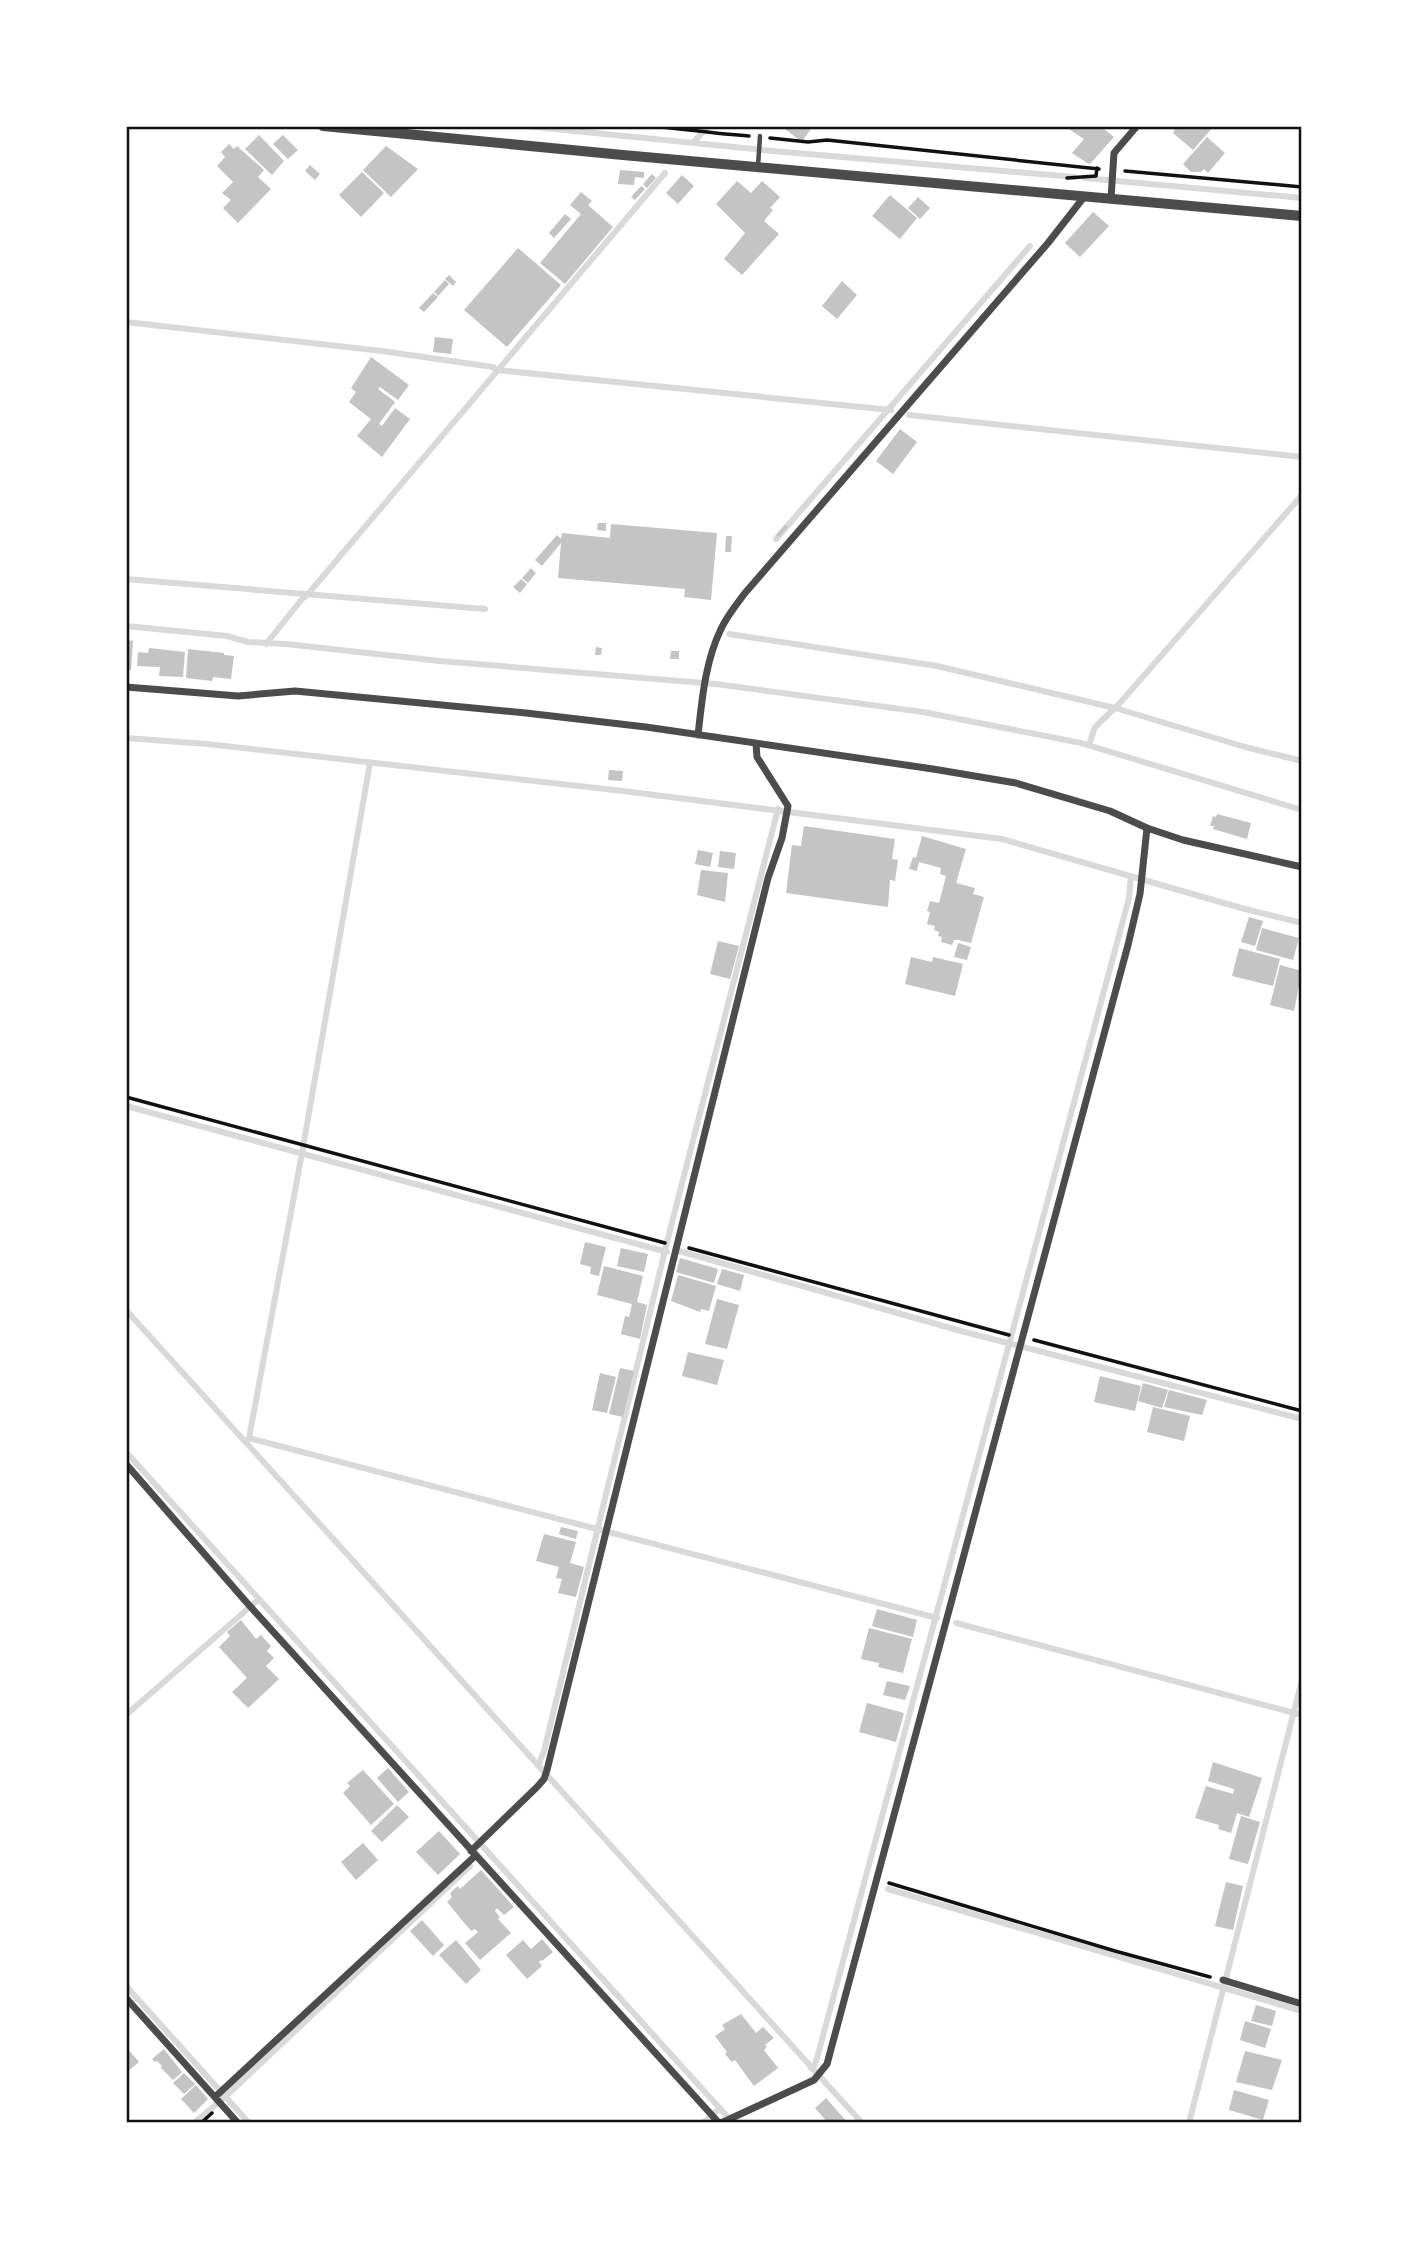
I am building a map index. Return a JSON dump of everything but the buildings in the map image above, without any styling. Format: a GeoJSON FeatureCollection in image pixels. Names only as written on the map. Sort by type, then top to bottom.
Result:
{"type":"FeatureCollection","features":[{"type":"Feature","properties":{"kind":"street"},"geometry":{"type":"LineString","coordinates":[[323,126],[404,130],[758,162],[1084,197],[1111,193],[1302,216]]}},
{"type":"Feature","properties":{"kind":"street"},"geometry":{"type":"LineString","coordinates":[[1111,193],[1114,153],[1137,126]]}},
{"type":"Feature","properties":{"kind":"street"},"geometry":{"type":"LineString","coordinates":[[698,735],[707,673],[721,629],[745,593],[1048,243],[1084,197]]}},
{"type":"Feature","properties":{"kind":"street"},"geometry":{"type":"LineString","coordinates":[[126,687],[238,696],[295,691],[583,719],[1016,783],[1110,810],[1147,828],[1183,840],[1302,867]]}},
{"type":"Feature","properties":{"kind":"street"},"geometry":{"type":"LineString","coordinates":[[219,2097],[474,1852],[544,1779],[768,878],[782,838],[788,806],[757,757],[756,744]]}},
{"type":"Feature","properties":{"kind":"street"},"geometry":{"type":"LineString","coordinates":[[126,1464],[251,1607],[718,2119],[734,2116],[814,2080],[827,2064],[1128,945],[1141,887],[1147,828]]}},
{"type":"Feature","properties":{"kind":"street"},"geometry":{"type":"LineString","coordinates":[[1225,1981],[1302,2004]]}},
{"type":"Feature","properties":{"kind":"street"},"geometry":{"type":"LineString","coordinates":[[126,1998],[219,2097],[238,2123]]}},
{"type":"Feature","properties":{"kind":"lane"},"geometry":{"type":"LineString","coordinates":[[758,162],[760,136]]}},
{"type":"Feature","properties":{"kind":"path"},"geometry":{"type":"LineString","coordinates":[[652,126],[808,142],[827,140],[1098,168],[1096,176],[1066,178]]}},
{"type":"Feature","properties":{"kind":"path"},"geometry":{"type":"LineString","coordinates":[[1123,171],[1302,187]]}},
{"type":"Feature","properties":{"kind":"path"},"geometry":{"type":"LineString","coordinates":[[126,1097],[663,1242]]}},
{"type":"Feature","properties":{"kind":"path"},"geometry":{"type":"LineString","coordinates":[[676,1245],[1007,1335]]}},
{"type":"Feature","properties":{"kind":"path"},"geometry":{"type":"LineString","coordinates":[[1021,1343],[1302,1412]]}},
{"type":"Feature","properties":{"kind":"path"},"geometry":{"type":"LineString","coordinates":[[878,1879],[1115,1951],[1225,1981]]}},
{"type":"Feature","properties":{"kind":"waterway"},"geometry":{"type":"LineString","coordinates":[[525,126],[1074,177]]}},
{"type":"Feature","properties":{"kind":"waterway"},"geometry":{"type":"LineString","coordinates":[[693,143],[708,126]]}},
{"type":"Feature","properties":{"kind":"waterway"},"geometry":{"type":"LineString","coordinates":[[266,644],[665,173]]}},
{"type":"Feature","properties":{"kind":"waterway"},"geometry":{"type":"LineString","coordinates":[[1085,178],[1302,198]]}},
{"type":"Feature","properties":{"kind":"waterway"},"geometry":{"type":"LineString","coordinates":[[776,539],[1030,246]]}},
{"type":"Feature","properties":{"kind":"waterway"},"geometry":{"type":"LineString","coordinates":[[126,322],[382,351],[493,367],[497,370],[891,410]]}},
{"type":"Feature","properties":{"kind":"waterway"},"geometry":{"type":"LineString","coordinates":[[909,415],[1302,457]]}},
{"type":"Feature","properties":{"kind":"waterway"},"geometry":{"type":"LineString","coordinates":[[1089,745],[1095,727],[1119,704],[1302,495]]}},
{"type":"Feature","properties":{"kind":"waterway"},"geometry":{"type":"LineString","coordinates":[[126,579],[485,609]]}},
{"type":"Feature","properties":{"kind":"waterway"},"geometry":{"type":"LineString","coordinates":[[126,626],[227,636],[248,642],[440,661],[716,684],[923,712],[1081,743],[1302,810]]}},
{"type":"Feature","properties":{"kind":"waterway"},"geometry":{"type":"LineString","coordinates":[[729,634],[937,666],[1115,708],[1302,761]]}},
{"type":"Feature","properties":{"kind":"waterway"},"geometry":{"type":"LineString","coordinates":[[126,738],[207,744],[623,791],[1002,839],[1302,923]]}},
{"type":"Feature","properties":{"kind":"waterway"},"geometry":{"type":"LineString","coordinates":[[249,1438],[370,763]]}},
{"type":"Feature","properties":{"kind":"waterway"},"geometry":{"type":"LineString","coordinates":[[538,1766],[544,1751],[668,1238],[778,809]]}},
{"type":"Feature","properties":{"kind":"waterway"},"geometry":{"type":"LineString","coordinates":[[811,2068],[817,2058],[1129,898],[1131,876]]}},
{"type":"Feature","properties":{"kind":"waterway"},"geometry":{"type":"LineString","coordinates":[[126,1106],[667,1252]]}},
{"type":"Feature","properties":{"kind":"waterway"},"geometry":{"type":"LineString","coordinates":[[679,1251],[961,1331],[1302,1419]]}},
{"type":"Feature","properties":{"kind":"waterway"},"geometry":{"type":"LineString","coordinates":[[126,1310],[862,2123]]}},
{"type":"Feature","properties":{"kind":"waterway"},"geometry":{"type":"LineString","coordinates":[[245,1442],[249,1438],[937,1618]]}},
{"type":"Feature","properties":{"kind":"waterway"},"geometry":{"type":"LineString","coordinates":[[126,1452],[733,2123]]}},
{"type":"Feature","properties":{"kind":"waterway"},"geometry":{"type":"LineString","coordinates":[[126,1715],[259,1599]]}},
{"type":"Feature","properties":{"kind":"waterway"},"geometry":{"type":"LineString","coordinates":[[956,1623],[1302,1715]]}},
{"type":"Feature","properties":{"kind":"waterway"},"geometry":{"type":"LineString","coordinates":[[1189,2123],[1302,1680]]}},
{"type":"Feature","properties":{"kind":"waterway"},"geometry":{"type":"LineString","coordinates":[[194,2123],[470,1866]]}},
{"type":"Feature","properties":{"kind":"waterway"},"geometry":{"type":"LineString","coordinates":[[888,1889],[1302,2011]]}},
{"type":"Feature","properties":{"kind":"waterway"},"geometry":{"type":"LineString","coordinates":[[126,1986],[249,2123]]}},
{"type":"Feature","properties":{"kind":"waterway"},"geometry":{"type":"LineString","coordinates":[[703,2123],[720,2108]]}}]}
